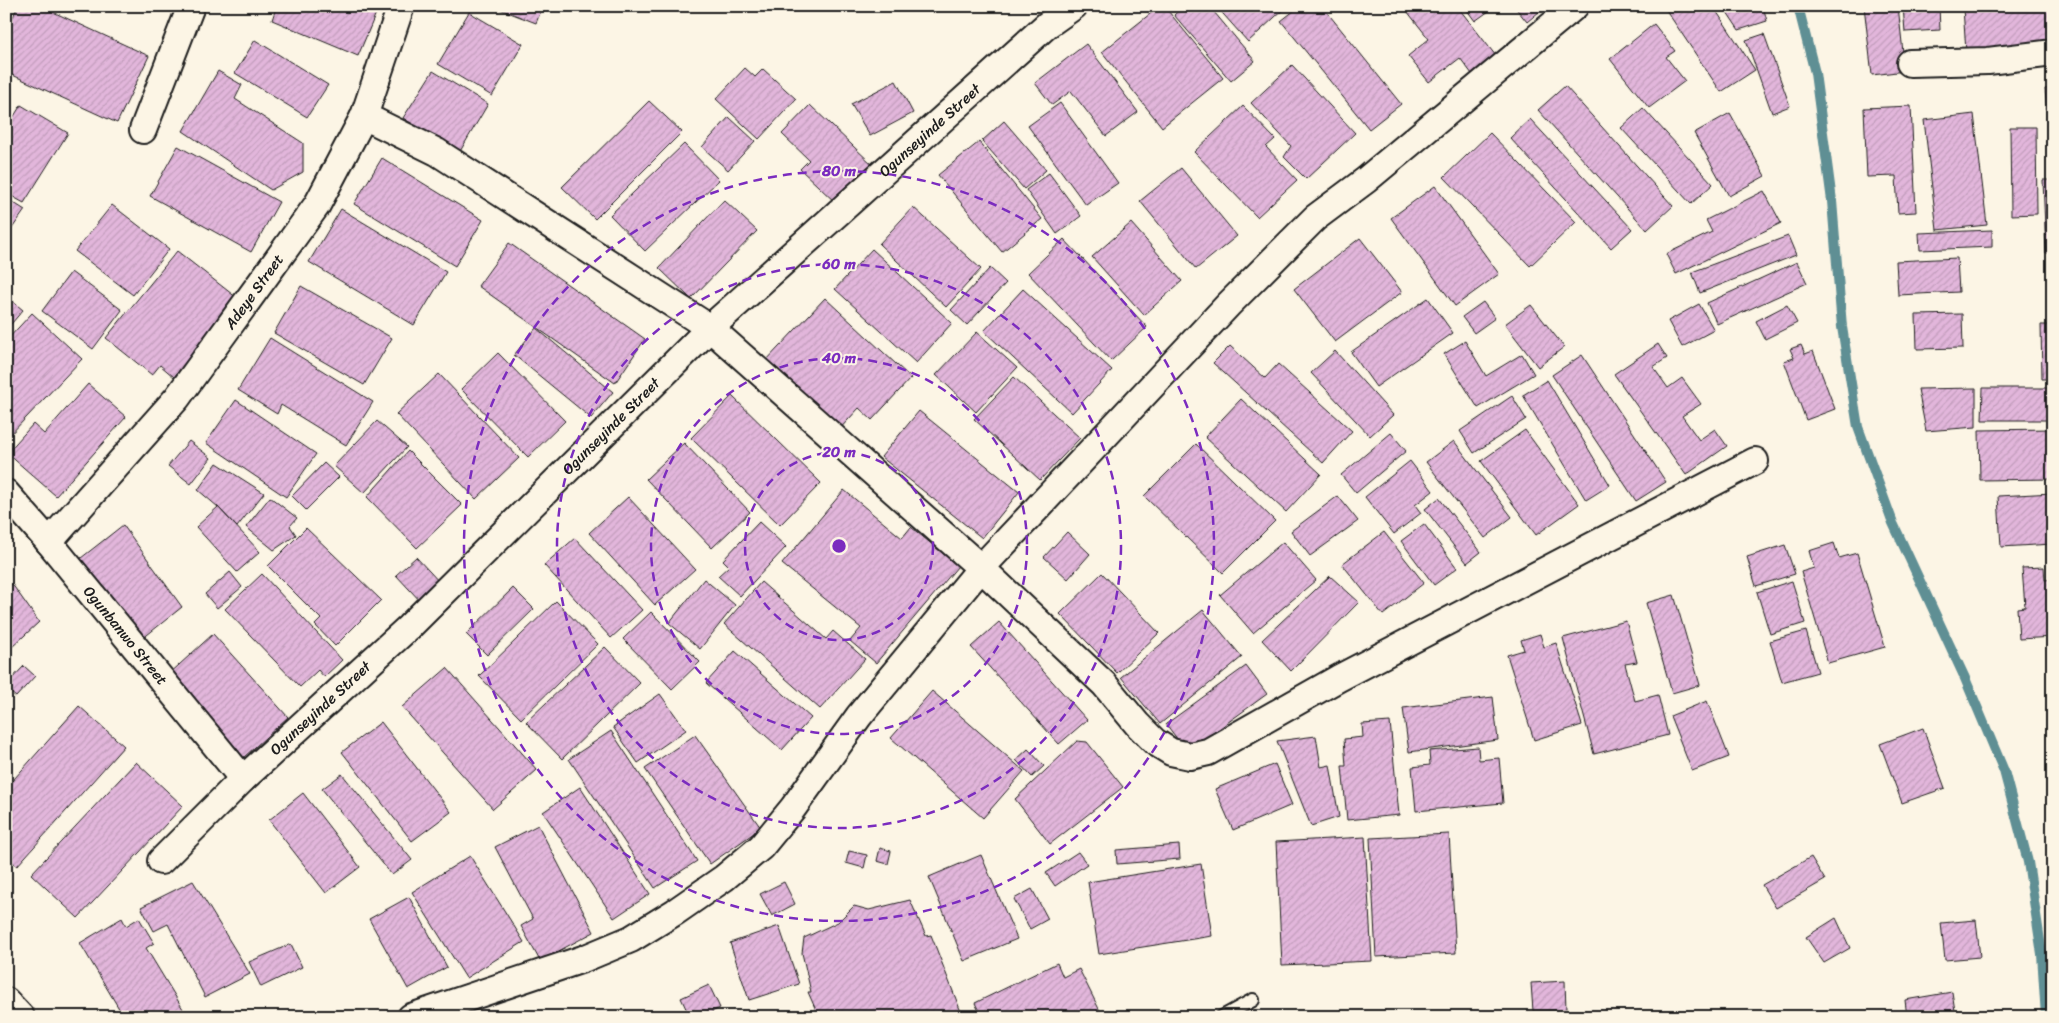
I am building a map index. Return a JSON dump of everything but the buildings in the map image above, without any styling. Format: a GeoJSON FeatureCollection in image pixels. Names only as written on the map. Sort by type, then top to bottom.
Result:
{"type":"FeatureCollection","features":[{"type":"Feature","properties":{"kind":"street","name":"Adeye Street"},"geometry":{"type":"LineString","coordinates":[[49,542],[177,398],[317,206],[364,116],[401,6]]}},
{"type":"Feature","properties":{"kind":"street","name":"Ogunseyinde Street"},"geometry":{"type":"LineString","coordinates":[[161,861],[242,779],[409,627],[710,328],[1047,25],[1074,6]]}},
{"type":"Feature","properties":{"kind":"street"},"geometry":{"type":"LineString","coordinates":[[411,1017],[583,959],[623,942],[675,912],[724,878],[761,847],[793,808],[860,716],[982,568],[1228,305],[1315,218],[1366,180],[1575,6]]}},
{"type":"Feature","properties":{"kind":"street"},"geometry":{"type":"LineString","coordinates":[[143,130],[187,7]]}},
{"type":"Feature","properties":{"kind":"street"},"geometry":{"type":"LineString","coordinates":[[1910,63],[1988,61],[2053,53]]}},
{"type":"Feature","properties":{"kind":"street"},"geometry":{"type":"LineString","coordinates":[[364,116],[437,152],[710,328],[982,568],[1104,684],[1137,724],[1155,742],[1171,752],[1190,756],[1208,752],[1339,678],[1755,461]]}},
{"type":"Feature","properties":{"kind":"street","name":"Ogunbanwo Street"},"geometry":{"type":"LineString","coordinates":[[6,493],[49,542],[242,779]]}},
{"type":"Feature","properties":{"kind":"street"},"geometry":{"type":"LineString","coordinates":[[6,1001],[21,1017]]}},
{"type":"Feature","properties":{"kind":"lane"},"geometry":{"type":"LineString","coordinates":[[1222,1017],[1253,1000]]}},
{"type":"Feature","properties":{"kind":"waterway"},"geometry":{"type":"LineString","coordinates":[[1798,6],[1815,73],[1832,201],[1842,327],[1858,427],[1893,523],[1964,676],[2004,771],[2028,862],[2042,954],[2046,1017]]}}]}
